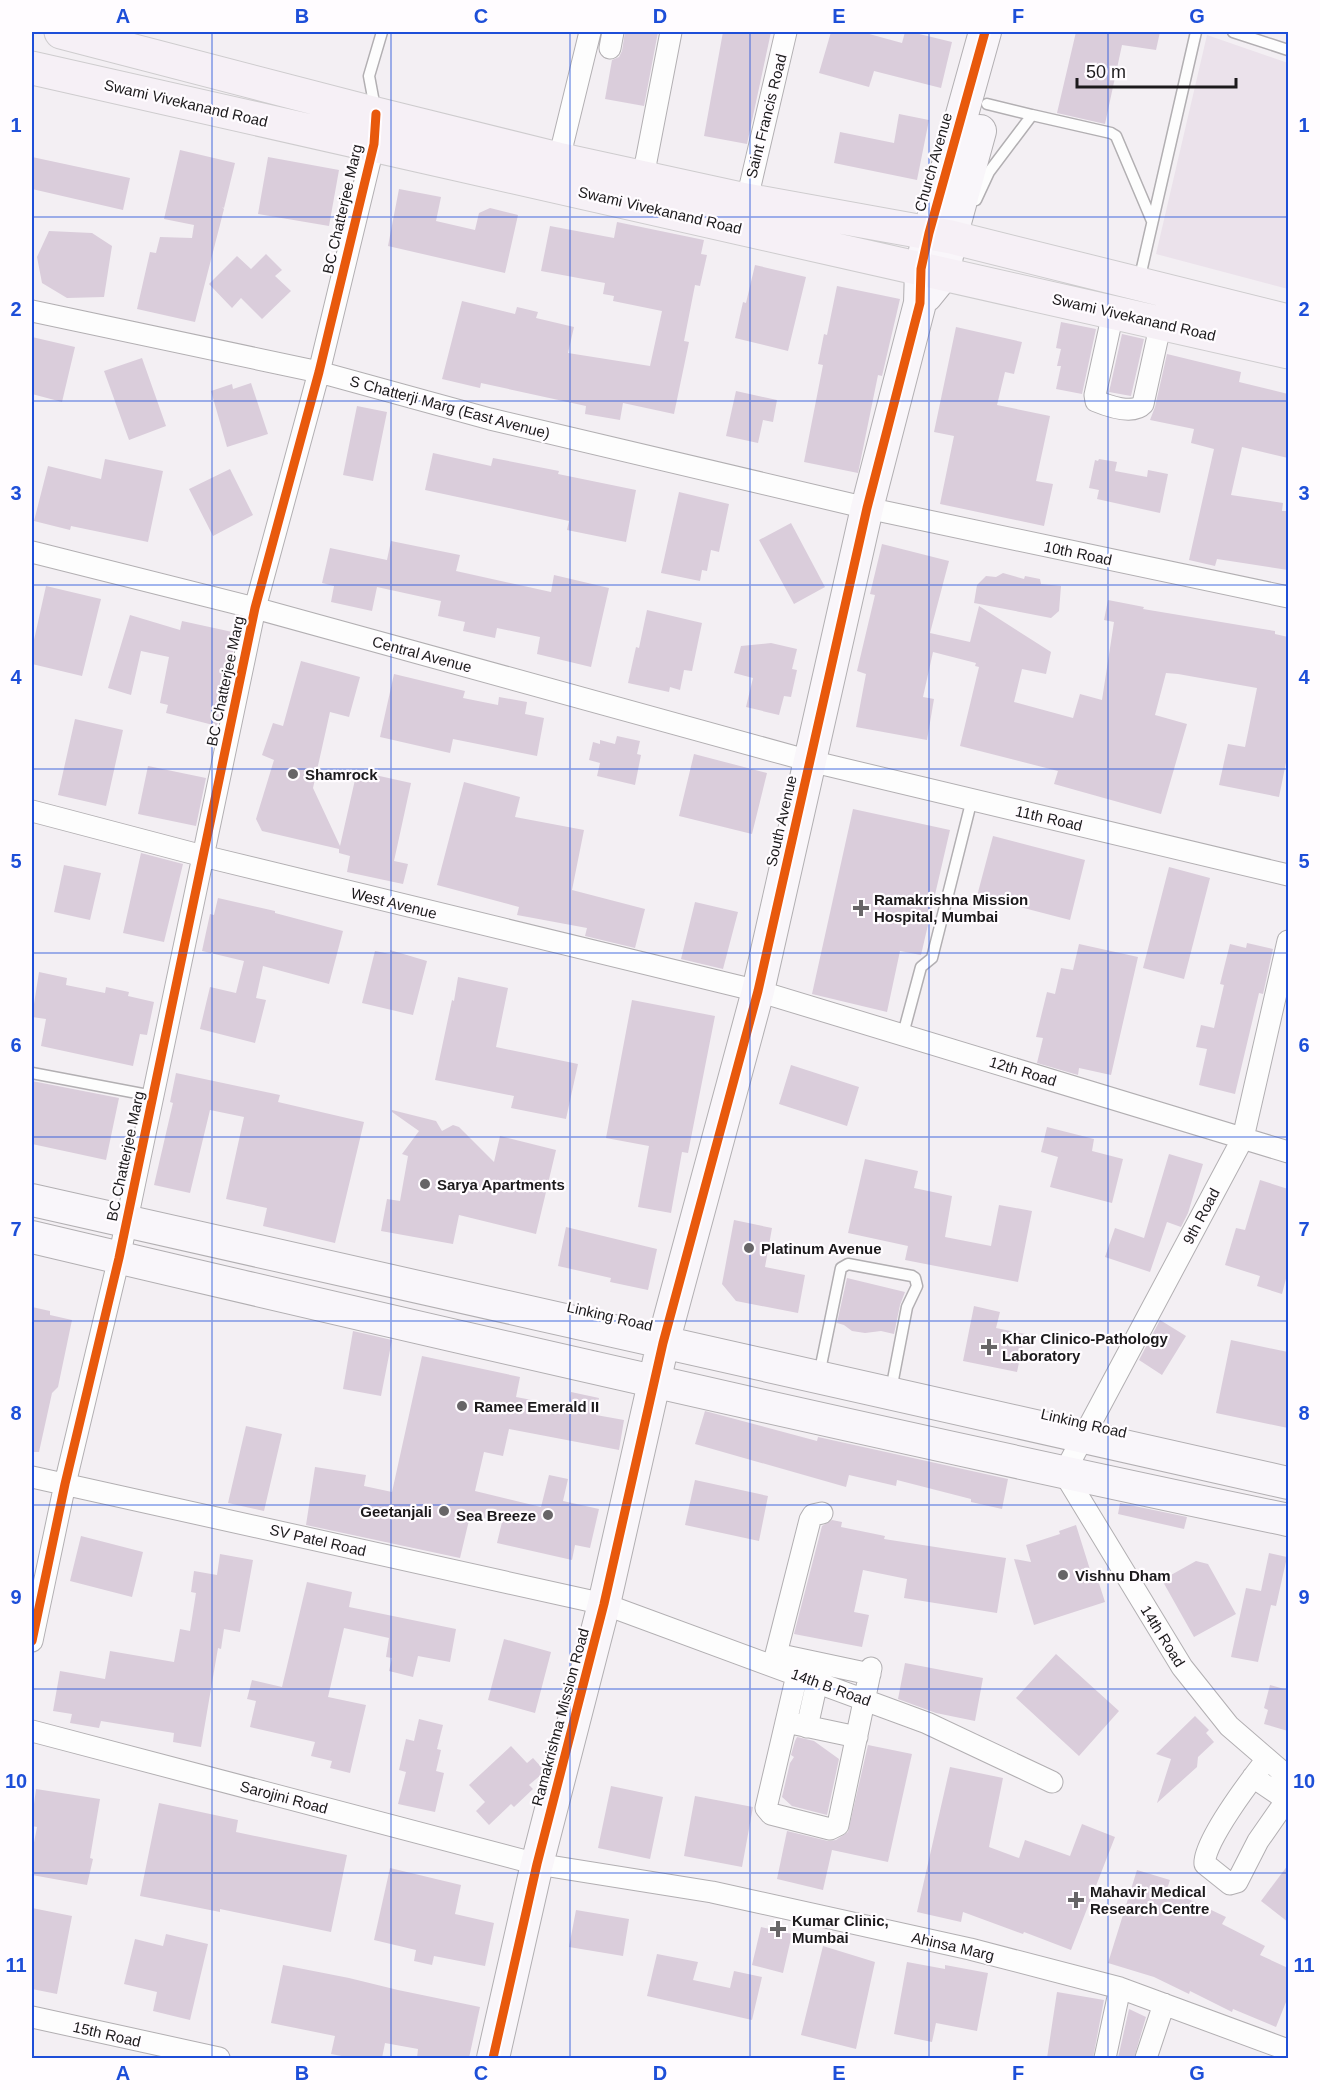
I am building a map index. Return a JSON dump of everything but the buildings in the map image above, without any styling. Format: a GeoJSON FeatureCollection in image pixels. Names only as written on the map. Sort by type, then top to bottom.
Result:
{"type":"FeatureCollection","features":[{"type":"Feature","properties":{"kind":"main road","name":"Swami Vivekanand Road"},"geometry":{"type":"LineString","coordinates":[[61,32],[375,129]]}},
{"type":"Feature","properties":{"kind":"main road","name":"Church Avenue"},"geometry":{"type":"LineString","coordinates":[[932,272],[985,32]]}},
{"type":"Feature","properties":{"kind":"main road"},"geometry":{"type":"LineString","coordinates":[[940,235],[987,104],[1007,32]]}},
{"type":"Feature","properties":{"kind":"main road","name":"Swami Vivekanand Road"},"geometry":{"type":"LineString","coordinates":[[32,68],[375,129],[743,214],[940,235],[1288,321]]}},
{"type":"Feature","properties":{"kind":"main road","name":"Swami Vivekanand Road"},"geometry":{"type":"LineString","coordinates":[[555,172],[643,177],[743,214],[932,272],[1288,352]]}},
{"type":"Feature","properties":{"kind":"main road","name":"South Avenue"},"geometry":{"type":"LineString","coordinates":[[654,1383],[758,991],[867,508],[920,303],[932,272]]}},
{"type":"Feature","properties":{"kind":"main road","name":"Linking Road"},"geometry":{"type":"LineString","coordinates":[[32,1200],[1288,1483]]}},
{"type":"Feature","properties":{"kind":"main road"},"geometry":{"type":"LineString","coordinates":[[32,1237],[654,1383],[1288,1521]]}},
{"type":"Feature","properties":{"kind":"main road","name":"Ramakrishna Mission Road"},"geometry":{"type":"LineString","coordinates":[[493,2058],[537,1864],[604,1604],[654,1383]]}},
{"type":"Feature","properties":{"kind":"street"},"geometry":{"type":"LineString","coordinates":[[555,172],[590,32]]}},
{"type":"Feature","properties":{"kind":"street"},"geometry":{"type":"LineString","coordinates":[[643,177],[671,32]]}},
{"type":"Feature","properties":{"kind":"street","name":"Saint Francis Road"},"geometry":{"type":"LineString","coordinates":[[743,214],[786,32]]}},
{"type":"Feature","properties":{"kind":"street","name":"BC Chatterjee Marg"},"geometry":{"type":"LineString","coordinates":[[32,1641],[65,1484],[127,1221],[255,608],[319,372],[375,129]]}},
{"type":"Feature","properties":{"kind":"street"},"geometry":{"type":"LineString","coordinates":[[1113,313],[1095,395],[1096,401],[1131,410],[1143,404],[1161,323],[1153,288]]}},
{"type":"Feature","properties":{"kind":"street","name":"S Chatterji Marg (East Avenue)"},"geometry":{"type":"LineString","coordinates":[[32,311],[319,372],[490,419],[867,508]]}},
{"type":"Feature","properties":{"kind":"street","name":"10th Road"},"geometry":{"type":"LineString","coordinates":[[867,508],[1288,597]]}},
{"type":"Feature","properties":{"kind":"street","name":"Central Avenue"},"geometry":{"type":"LineString","coordinates":[[32,552],[255,608],[810,761]]}},
{"type":"Feature","properties":{"kind":"street","name":"11th Road"},"geometry":{"type":"LineString","coordinates":[[810,761],[1288,875]]}},
{"type":"Feature","properties":{"kind":"street","name":"West Avenue"},"geometry":{"type":"LineString","coordinates":[[32,811],[203,856],[758,991]]}},
{"type":"Feature","properties":{"kind":"street","name":"9th Road"},"geometry":{"type":"LineString","coordinates":[[1064,1473],[1243,1138],[1288,941]]}},
{"type":"Feature","properties":{"kind":"street","name":"12th Road"},"geometry":{"type":"LineString","coordinates":[[758,991],[1288,1152]]}},
{"type":"Feature","properties":{"kind":"street","name":"14th Road"},"geometry":{"type":"LineString","coordinates":[[1064,1473],[1182,1667],[1277,1782]]}},
{"type":"Feature","properties":{"kind":"street","name":"SV Patel Road"},"geometry":{"type":"LineString","coordinates":[[32,1477],[604,1604]]}},
{"type":"Feature","properties":{"kind":"street"},"geometry":{"type":"LineString","coordinates":[[807,1678],[786,1722],[766,1808],[771,1814],[835,1828],[871,1671],[775,1660],[810,1520],[813,1515],[822,1513]]}},
{"type":"Feature","properties":{"kind":"street","name":"14th B Road"},"geometry":{"type":"LineString","coordinates":[[604,1604],[775,1660],[807,1678],[927,1723],[1052,1782]]}},
{"type":"Feature","properties":{"kind":"street"},"geometry":{"type":"LineString","coordinates":[[807,1678],[807,1727]]}},
{"type":"Feature","properties":{"kind":"street"},"geometry":{"type":"LineString","coordinates":[[786,1722],[857,1737]]}},
{"type":"Feature","properties":{"kind":"street","name":"Sarojini Road"},"geometry":{"type":"LineString","coordinates":[[32,1731],[537,1864]]}},
{"type":"Feature","properties":{"kind":"street","name":"Ahinsa Marg"},"geometry":{"type":"LineString","coordinates":[[537,1864],[712,1892],[970,1949],[1119,1992],[1288,2050]]}},
{"type":"Feature","properties":{"kind":"street"},"geometry":{"type":"LineString","coordinates":[[1105,2058],[1119,1992]]}},
{"type":"Feature","properties":{"kind":"street"},"geometry":{"type":"LineString","coordinates":[[1146,2058],[1162,2008]]}},
{"type":"Feature","properties":{"kind":"street","name":"15th Road"},"geometry":{"type":"LineString","coordinates":[[32,2017],[219,2058]]}},
{"type":"Feature","properties":{"kind":"lane"},"geometry":{"type":"LineString","coordinates":[[375,129],[369,76],[382,32]]}},
{"type":"Feature","properties":{"kind":"lane"},"geometry":{"type":"LineString","coordinates":[[1153,288],[1152,221],[1196,32]]}},
{"type":"Feature","properties":{"kind":"lane"},"geometry":{"type":"LineString","coordinates":[[1233,32],[1288,50]]}},
{"type":"Feature","properties":{"kind":"lane"},"geometry":{"type":"LineString","coordinates":[[987,104],[1116,136],[1152,221]]}},
{"type":"Feature","properties":{"kind":"lane"},"geometry":{"type":"LineString","coordinates":[[940,235],[974,204],[989,172],[1032,115]]}},
{"type":"Feature","properties":{"kind":"lane"},"geometry":{"type":"LineString","coordinates":[[903,1035],[921,967],[932,958],[972,799]]}},
{"type":"Feature","properties":{"kind":"lane"},"geometry":{"type":"LineString","coordinates":[[32,1073],[153,1096]]}},
{"type":"Feature","properties":{"kind":"lane"},"geometry":{"type":"LineString","coordinates":[[818,1378],[841,1268],[848,1264],[912,1276],[915,1278],[916,1286],[908,1307],[891,1395]]}},
{"type":"Feature","properties":{"kind":"shaded area"},"geometry":{"type":"Polygon","coordinates":[[[1207,35],[1288,63],[1288,289],[1156,254],[1207,35]]]}},
{"type":"Feature","properties":{"kind":"cycle path"},"geometry":{"type":"LineString","coordinates":[[493,2058],[537,1864],[604,1604],[663,1343],[758,991],[867,508],[920,303],[921,269],[929,233],[985,32]]}},
{"type":"Feature","properties":{"kind":"cycle path"},"geometry":{"type":"LineString","coordinates":[[32,1641],[65,1484],[119,1258],[255,608],[319,372],[374,144],[376,114]]}},
{"type":"Feature","properties":{"kind":"place","name":"Shamrock"},"geometry":{"type":"Point","coordinates":[293,774]}},
{"type":"Feature","properties":{"kind":"place","name":"Ramakrishna Mission Hospital, Mumbai"},"geometry":{"type":"Point","coordinates":[861,908]}},
{"type":"Feature","properties":{"kind":"place","name":"Sarya Apartments"},"geometry":{"type":"Point","coordinates":[425,1184]}},
{"type":"Feature","properties":{"kind":"place","name":"Platinum Avenue"},"geometry":{"type":"Point","coordinates":[749,1248]}},
{"type":"Feature","properties":{"kind":"place","name":"Khar Clinico-Pathology Laboratory"},"geometry":{"type":"Point","coordinates":[989,1347]}},
{"type":"Feature","properties":{"kind":"place","name":"Ramee Emerald II"},"geometry":{"type":"Point","coordinates":[462,1406]}},
{"type":"Feature","properties":{"kind":"place","name":"Geetanjali"},"geometry":{"type":"Point","coordinates":[444,1511]}},
{"type":"Feature","properties":{"kind":"place","name":"Sea Breeze"},"geometry":{"type":"Point","coordinates":[548,1515]}},
{"type":"Feature","properties":{"kind":"place","name":"Vishnu Dham"},"geometry":{"type":"Point","coordinates":[1063,1575]}},
{"type":"Feature","properties":{"kind":"place","name":"Mahavir Medical Research Centre"},"geometry":{"type":"Point","coordinates":[1076,1900]}},
{"type":"Feature","properties":{"kind":"place","name":"Kumar Clinic, Mumbai"},"geometry":{"type":"Point","coordinates":[778,1929]}}]}
